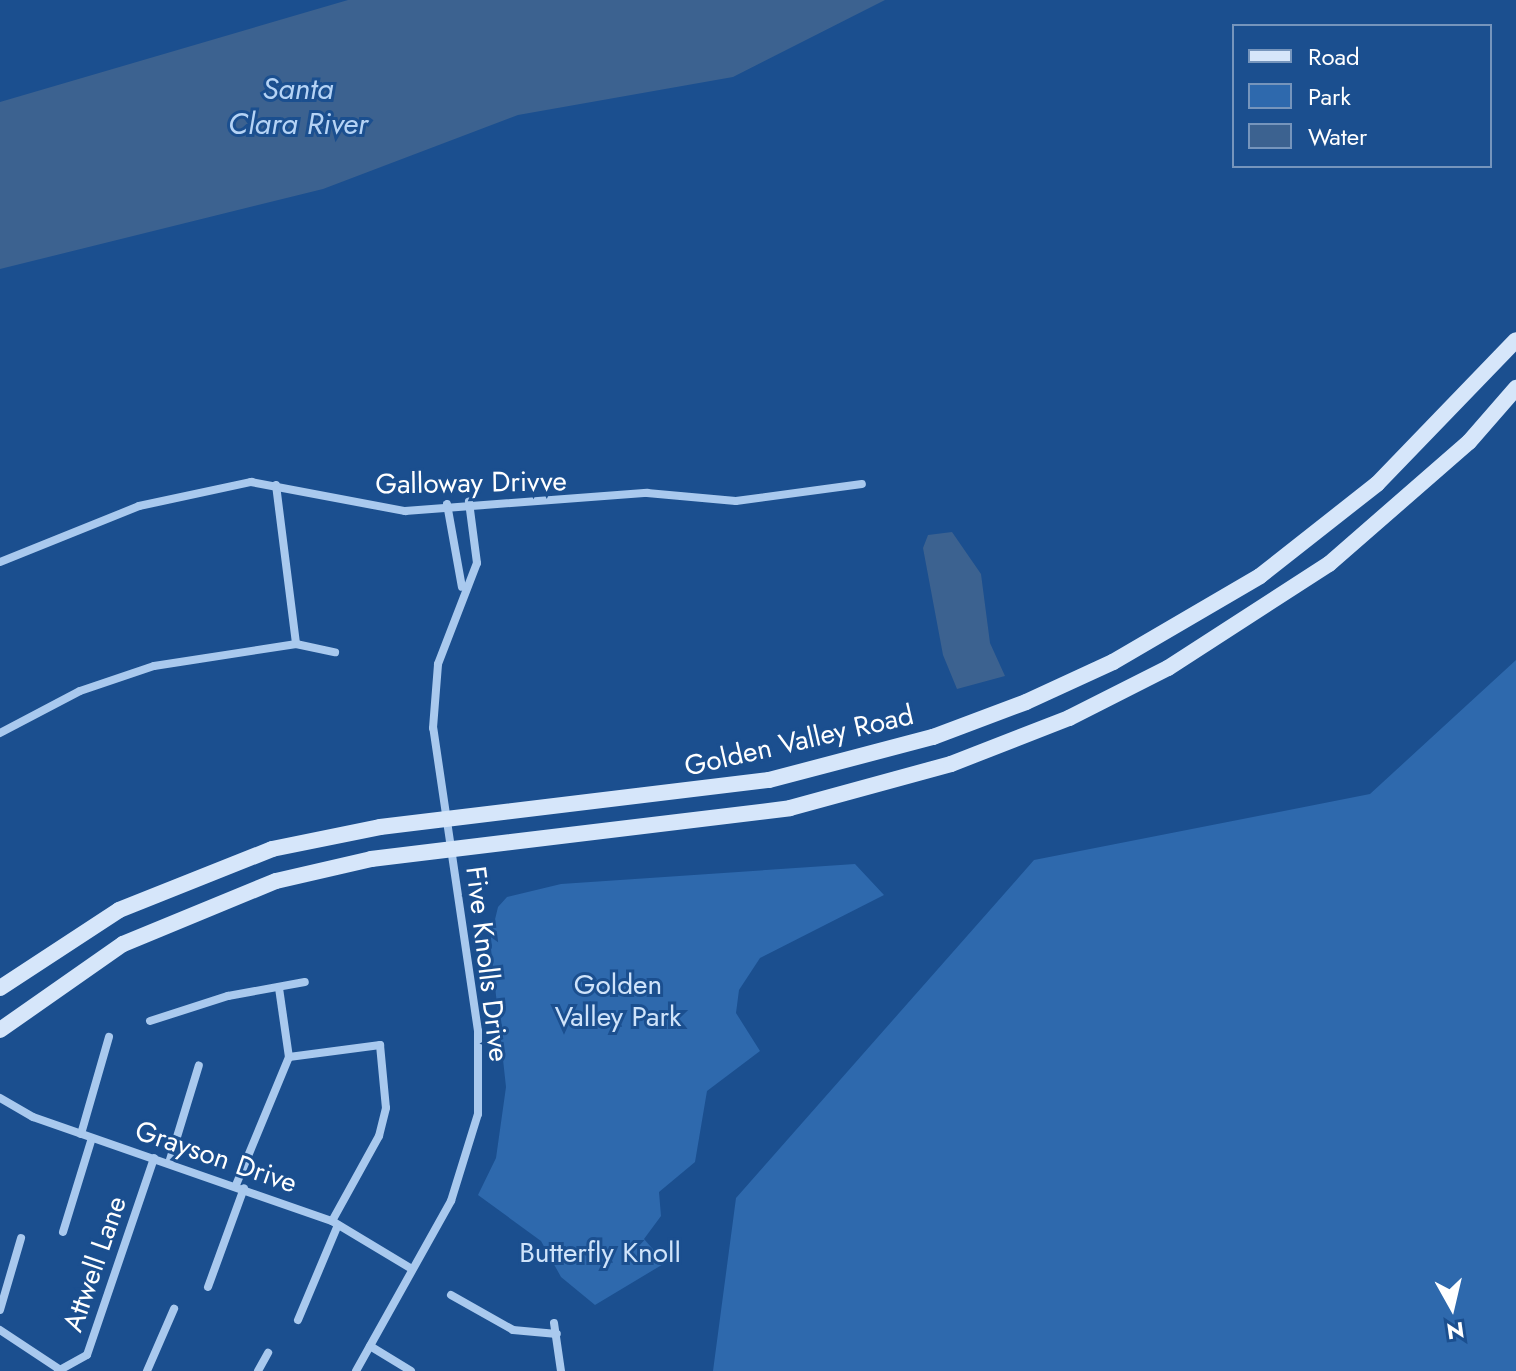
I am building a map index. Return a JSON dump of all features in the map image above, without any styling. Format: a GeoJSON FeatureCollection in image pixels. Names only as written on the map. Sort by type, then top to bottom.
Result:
{"type":"FeatureCollection","features":[{"type":"Feature","properties":{"kind":"main road","name":"Golden Valley Road"},"geometry":{"type":"LineString","coordinates":[[0,988],[119,910],[224,864],[323,837],[769,780],[933,737],[1070,683],[1180,626],[1313,536],[1446,419],[1516,340]]}},
{"type":"Feature","properties":{"kind":"main road","name":"Golden Valley Road"},"geometry":{"type":"LineString","coordinates":[[0,1030],[123,944],[239,891],[325,868],[790,808],[951,764],[1069,718],[1168,668],[1329,564],[1469,442],[1516,388]]}},
{"type":"Feature","properties":{"kind":"street","name":"Galloway Drivve"},"geometry":{"type":"LineString","coordinates":[[0,562],[139,506],[251,482],[276,485],[365,508],[469,502],[576,503],[647,493],[736,501],[862,484]]}},
{"type":"Feature","properties":{"kind":"street"},"geometry":{"type":"LineString","coordinates":[[276,485],[296,644]]}},
{"type":"Feature","properties":{"kind":"street","name":"Five Knolls Drive"},"geometry":{"type":"LineString","coordinates":[[356,1371],[451,1201],[478,1114],[478,1031],[445,821],[435,694],[462,587],[477,563],[469,502]]}},
{"type":"Feature","properties":{"kind":"street"},"geometry":{"type":"LineString","coordinates":[[447,504],[462,587]]}},
{"type":"Feature","properties":{"kind":"street"},"geometry":{"type":"LineString","coordinates":[[1,730],[116,676],[296,644],[335,652]]}},
{"type":"Feature","properties":{"kind":"street"},"geometry":{"type":"LineString","coordinates":[[150,1021],[305,982]]}},
{"type":"Feature","properties":{"kind":"street"},"geometry":{"type":"LineString","coordinates":[[208,1287],[240,1186],[289,1057],[279,988]]}},
{"type":"Feature","properties":{"kind":"street"},"geometry":{"type":"LineString","coordinates":[[81,1134],[109,1037]]}},
{"type":"Feature","properties":{"kind":"street"},"geometry":{"type":"LineString","coordinates":[[289,1057],[380,1045],[382,1122],[335,1223],[298,1320]]}},
{"type":"Feature","properties":{"kind":"street"},"geometry":{"type":"LineString","coordinates":[[169,1163],[199,1065]]}},
{"type":"Feature","properties":{"kind":"street"},"geometry":{"type":"LineString","coordinates":[[0,1116],[3,1101]]}},
{"type":"Feature","properties":{"kind":"street","name":"Grayson Drive"},"geometry":{"type":"LineString","coordinates":[[3,1101],[81,1134],[240,1186],[335,1223],[412,1269]]}},
{"type":"Feature","properties":{"kind":"street"},"geometry":{"type":"LineString","coordinates":[[63,1232],[92,1138]]}},
{"type":"Feature","properties":{"kind":"street","name":"Attwell Lane"},"geometry":{"type":"LineString","coordinates":[[61,1371],[87,1355],[154,1158]]}},
{"type":"Feature","properties":{"kind":"street"},"geometry":{"type":"LineString","coordinates":[[0,1310],[21,1238]]}},
{"type":"Feature","properties":{"kind":"street"},"geometry":{"type":"LineString","coordinates":[[451,1295],[513,1330],[557,1334]]}},
{"type":"Feature","properties":{"kind":"street"},"geometry":{"type":"LineString","coordinates":[[147,1371],[174,1309]]}},
{"type":"Feature","properties":{"kind":"street"},"geometry":{"type":"LineString","coordinates":[[554,1323],[561,1371]]}},
{"type":"Feature","properties":{"kind":"street"},"geometry":{"type":"LineString","coordinates":[[0,1330],[61,1371]]}},
{"type":"Feature","properties":{"kind":"street"},"geometry":{"type":"LineString","coordinates":[[370,1346],[411,1371]]}},
{"type":"Feature","properties":{"kind":"street"},"geometry":{"type":"LineString","coordinates":[[258,1371],[268,1353]]}},
{"type":"Feature","properties":{"kind":"green space"},"geometry":{"type":"Polygon","coordinates":[[[1516,660],[1516,1371],[713,1371],[736,1198],[1034,860],[1370,794],[1516,660]]]}},
{"type":"Feature","properties":{"kind":"green space","name":"Golden Valley Park"},"geometry":{"type":"Polygon","coordinates":[[[855,864],[884,895],[760,958],[739,990],[736,1013],[760,1051],[707,1091],[695,1162],[659,1192],[661,1216],[644,1239],[665,1263],[595,1305],[561,1277],[541,1241],[478,1195],[496,1158],[506,1087],[490,940],[498,907],[507,897],[561,884],[855,864]]]}},
{"type":"Feature","properties":{"kind":"water","name":"Santa Clara River"},"geometry":{"type":"Polygon","coordinates":[[[348,0],[885,0],[733,77],[518,115],[323,189],[0,269],[0,102],[348,0]]]}},
{"type":"Feature","properties":{"kind":"water"},"geometry":{"type":"Polygon","coordinates":[[[952,532],[981,574],[990,643],[1005,676],[957,689],[943,655],[923,548],[928,535],[952,532]]]}},
{"type":"Feature","properties":{"kind":"park label","name":"Butterfly Knoll"},"geometry":{"type":"Point","coordinates":[600,1253]}}]}
